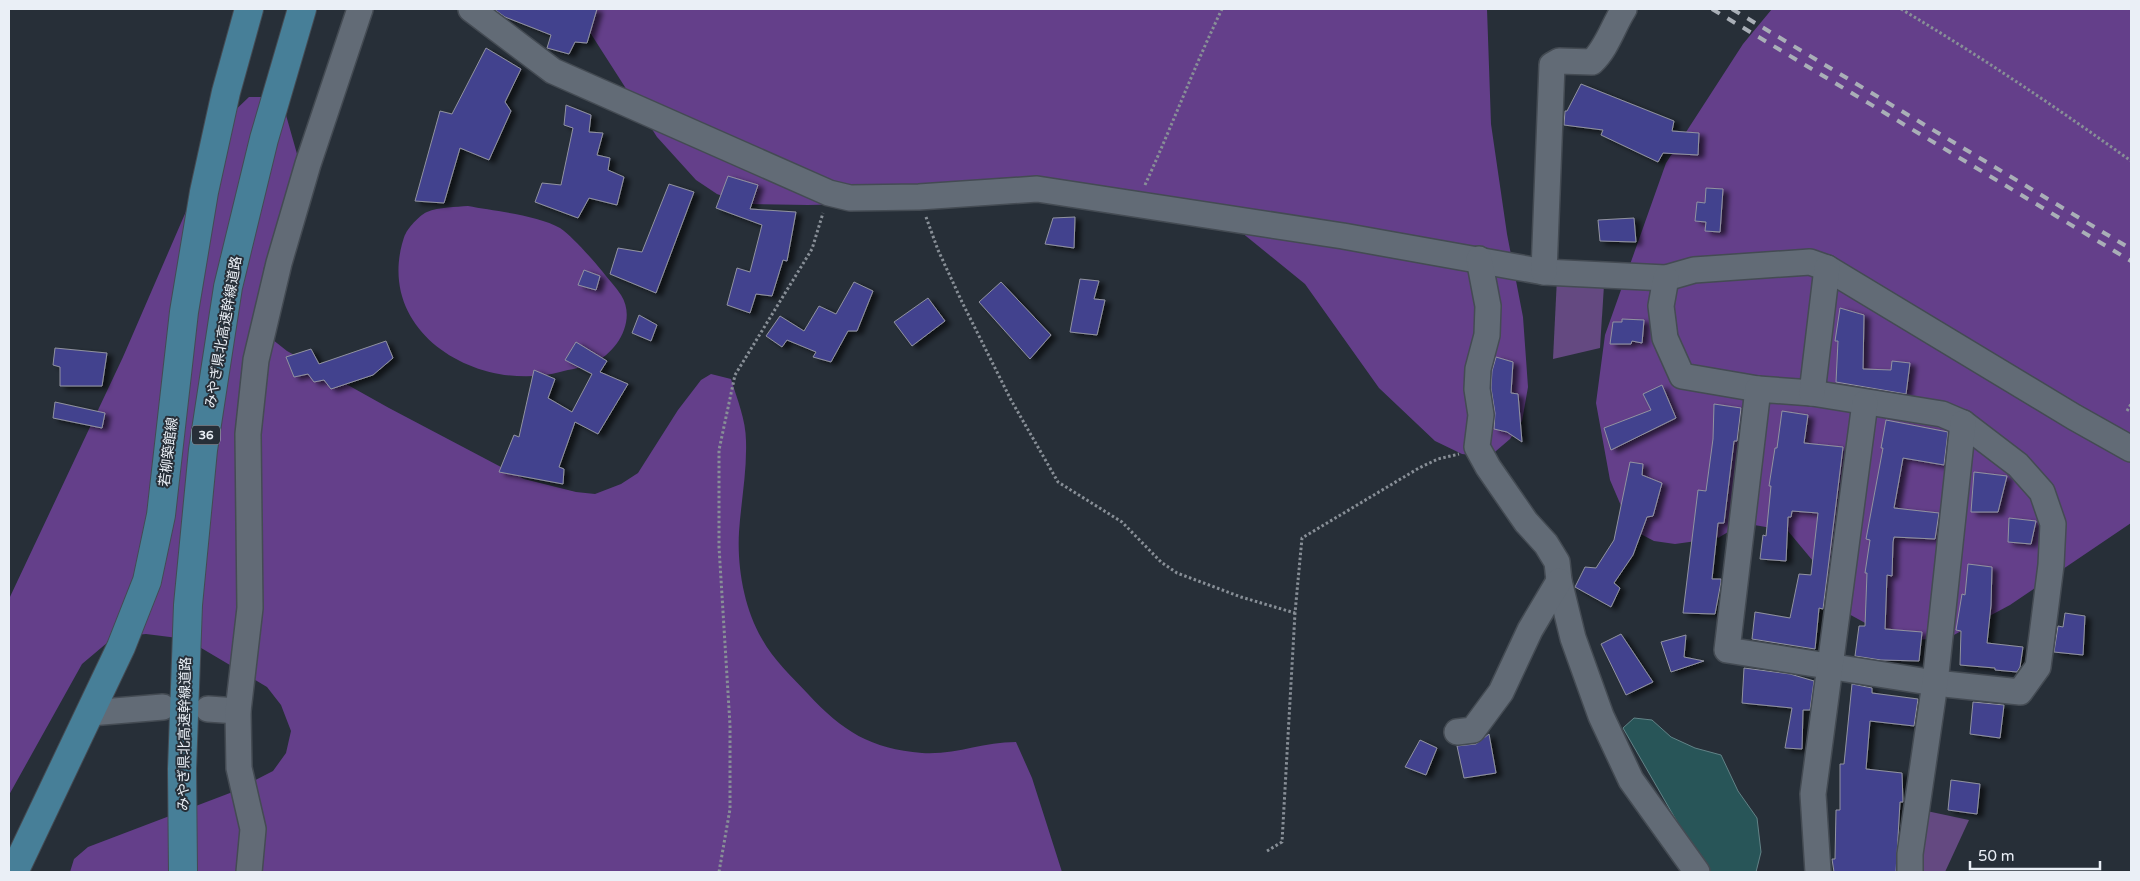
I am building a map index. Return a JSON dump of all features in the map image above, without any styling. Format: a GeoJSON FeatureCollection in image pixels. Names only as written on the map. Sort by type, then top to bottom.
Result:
{"type":"FeatureCollection","features":[{"type":"Feature","properties":{"kind":"main road","name":"若柳築館線"},"geometry":{"type":"LineString","coordinates":[[14,872],[121,647],[147,581],[161,515],[184,312],[204,192],[226,92],[249,9]]}},
{"type":"Feature","properties":{"kind":"main road","name":"みやぎ県北高速幹線道路"},"geometry":{"type":"LineString","coordinates":[[183,872],[182,770],[188,606],[204,450],[228,287],[264,139],[302,9]]}},
{"type":"Feature","properties":{"kind":"street"},"geometry":{"type":"LineString","coordinates":[[249,872],[253,829],[239,768],[238,711],[250,608],[248,434],[256,360],[282,254],[308,164],[360,9]]}},
{"type":"Feature","properties":{"kind":"street"},"geometry":{"type":"LineString","coordinates":[[471,9],[553,71],[829,193],[850,198],[919,197],[1038,189],[1136,203],[1478,259],[1544,272],[1666,278],[1694,270],[1810,262],[1827,268],[2074,417],[2131,449]]}},
{"type":"Feature","properties":{"kind":"street"},"geometry":{"type":"LineString","coordinates":[[1544,272],[1552,65],[1559,60],[1592,62],[1601,54],[1611,31],[1624,9]]}},
{"type":"Feature","properties":{"kind":"street"},"geometry":{"type":"LineString","coordinates":[[1478,259],[1488,306],[1486,335],[1476,389],[1481,415],[1477,446],[1488,467],[1526,522],[1546,544],[1558,562],[1559,581],[1584,674],[1631,780],[1697,872]]}},
{"type":"Feature","properties":{"kind":"street"},"geometry":{"type":"LineString","coordinates":[[1812,393],[1827,268]]}},
{"type":"Feature","properties":{"kind":"street"},"geometry":{"type":"LineString","coordinates":[[1666,278],[1661,306],[1665,338],[1682,376],[1758,389],[1812,393],[1942,414],[1963,423],[2018,465],[2042,492],[2053,524],[2051,565],[2038,667],[2020,692],[1935,683],[1727,650],[1758,389]]}},
{"type":"Feature","properties":{"kind":"street"},"geometry":{"type":"LineString","coordinates":[[1818,872],[1813,794],[1865,403]]}},
{"type":"Feature","properties":{"kind":"street"},"geometry":{"type":"LineString","coordinates":[[1910,872],[1911,845],[1935,683],[1963,423]]}},
{"type":"Feature","properties":{"kind":"street"},"geometry":{"type":"LineString","coordinates":[[1457,732],[1472,730],[1501,692],[1530,630],[1559,581]]}},
{"type":"Feature","properties":{"kind":"street"},"geometry":{"type":"LineString","coordinates":[[90,713],[163,708]]}},
{"type":"Feature","properties":{"kind":"street"},"geometry":{"type":"LineString","coordinates":[[208,709],[238,711]]}},
{"type":"Feature","properties":{"kind":"path"},"geometry":{"type":"LineString","coordinates":[[1136,203],[1174,121],[1196,62],[1222,9]]}},
{"type":"Feature","properties":{"kind":"path"},"geometry":{"type":"LineString","coordinates":[[1901,9],[1957,42],[2044,99],[2131,161]]}},
{"type":"Feature","properties":{"kind":"path"},"geometry":{"type":"LineString","coordinates":[[719,872],[730,809],[730,725],[719,546],[719,450],[735,375],[812,249],[829,193]]}},
{"type":"Feature","properties":{"kind":"path"},"geometry":{"type":"LineString","coordinates":[[919,197],[938,250],[962,302],[1011,400],[1058,482],[1122,522],[1161,562],[1177,574],[1295,614]]}},
{"type":"Feature","properties":{"kind":"path"},"geometry":{"type":"LineString","coordinates":[[2127,410],[2131,404]]}},
{"type":"Feature","properties":{"kind":"path"},"geometry":{"type":"LineString","coordinates":[[1267,851],[1282,842],[1295,614],[1302,538],[1419,468],[1438,459],[1459,454],[1477,446]]}},
{"type":"Feature","properties":{"kind":"shaded area"},"geometry":{"type":"Polygon","coordinates":[[[575,9],[1487,9],[1491,124],[1507,234],[1523,317],[1528,387],[1522,421],[1510,439],[1489,457],[1462,454],[1435,441],[1379,388],[1305,284],[1241,232],[1106,198],[808,205],[745,204],[717,194],[696,180],[657,137],[575,9]]]}},
{"type":"Feature","properties":{"kind":"shaded area"},"geometry":{"type":"Polygon","coordinates":[[[1772,9],[2131,9],[2131,523],[2010,605],[1952,636],[1919,640],[1889,636],[1847,613],[1813,561],[1788,531],[1743,523],[1718,538],[1675,544],[1654,541],[1631,529],[1610,480],[1596,403],[1605,335],[1666,163],[1743,44],[1772,9]]]}},
{"type":"Feature","properties":{"kind":"shaded area"},"geometry":{"type":"Polygon","coordinates":[[[249,97],[269,97],[282,101],[301,168],[278,242],[264,267],[258,311],[263,332],[287,351],[389,408],[524,479],[576,492],[595,494],[621,484],[638,473],[678,410],[701,380],[711,374],[731,379],[746,433],[739,559],[746,601],[766,646],[789,674],[833,718],[859,736],[872,742],[904,751],[935,753],[1016,742],[1032,778],[1062,872],[70,872],[74,859],[88,847],[230,793],[273,771],[286,753],[291,731],[281,705],[267,687],[186,639],[146,634],[114,637],[82,664],[9,795],[9,599],[123,357],[226,119],[249,97]]]}},
{"type":"Feature","properties":{"kind":"shaded area"},"geometry":{"type":"Polygon","coordinates":[[[468,206],[540,220],[560,228],[576,242],[617,289],[625,305],[626,325],[617,344],[610,352],[589,365],[560,372],[530,376],[499,374],[469,365],[442,350],[421,330],[405,306],[399,277],[404,237],[412,224],[427,212],[442,208],[468,206]]]}},
{"type":"Feature","properties":{"kind":"shaded area"},"geometry":{"type":"Polygon","coordinates":[[[1557,278],[1604,285],[1600,348],[1553,359],[1557,278]]]}},
{"type":"Feature","properties":{"kind":"shaded area"},"geometry":{"type":"Polygon","coordinates":[[[1634,718],[1652,720],[1671,737],[1695,748],[1721,755],[1738,791],[1757,818],[1761,852],[1756,872],[1710,872],[1683,832],[1623,728],[1634,718]]]}},
{"type":"Feature","properties":{"kind":"shaded area"},"geometry":{"type":"Polygon","coordinates":[[[1922,810],[1969,820],[1945,872],[1917,872],[1922,810]]]}},
{"type":"Feature","properties":{"kind":"building"},"geometry":{"type":"Polygon","coordinates":[[[494,9],[597,9],[587,43],[575,42],[569,54],[547,48],[551,35],[505,17],[494,9]]]}},
{"type":"Feature","properties":{"kind":"building"},"geometry":{"type":"Polygon","coordinates":[[[486,48],[521,69],[505,102],[511,111],[489,160],[460,148],[444,203],[415,201],[440,111],[452,114],[486,48]]]}},
{"type":"Feature","properties":{"kind":"building"},"geometry":{"type":"Polygon","coordinates":[[[1581,84],[1674,121],[1672,131],[1699,133],[1698,155],[1663,153],[1658,162],[1601,135],[1603,130],[1564,125],[1565,111],[1567,111],[1581,84]]]}},
{"type":"Feature","properties":{"kind":"building"},"geometry":{"type":"Polygon","coordinates":[[[566,105],[591,115],[589,132],[603,133],[597,155],[610,158],[608,170],[624,177],[617,205],[589,198],[578,218],[535,202],[542,183],[561,185],[573,128],[564,125],[566,105]]]}},
{"type":"Feature","properties":{"kind":"building"},"geometry":{"type":"Polygon","coordinates":[[[728,176],[758,185],[750,209],[796,212],[787,261],[783,260],[772,296],[756,294],[750,313],[727,305],[737,268],[750,272],[762,225],[716,208],[728,176]]]}},
{"type":"Feature","properties":{"kind":"building"},"geometry":{"type":"Polygon","coordinates":[[[669,184],[694,192],[656,293],[610,274],[618,248],[642,252],[669,184]]]}},
{"type":"Feature","properties":{"kind":"building"},"geometry":{"type":"Polygon","coordinates":[[[1706,188],[1723,189],[1720,232],[1705,231],[1706,222],[1695,221],[1697,202],[1705,203],[1706,188]]]}},
{"type":"Feature","properties":{"kind":"building"},"geometry":{"type":"Polygon","coordinates":[[[1075,217],[1074,248],[1045,244],[1053,218],[1075,217]]]}},
{"type":"Feature","properties":{"kind":"building"},"geometry":{"type":"Polygon","coordinates":[[[1634,218],[1636,242],[1600,241],[1598,220],[1634,218]]]}},
{"type":"Feature","properties":{"kind":"building"},"geometry":{"type":"Polygon","coordinates":[[[584,270],[600,276],[596,290],[578,285],[584,270]]]}},
{"type":"Feature","properties":{"kind":"building"},"geometry":{"type":"Polygon","coordinates":[[[1080,279],[1099,281],[1094,299],[1105,300],[1097,335],[1070,332],[1080,279]]]}},
{"type":"Feature","properties":{"kind":"building"},"geometry":{"type":"Polygon","coordinates":[[[854,282],[873,291],[857,331],[848,331],[831,362],[813,357],[816,352],[787,340],[782,347],[766,336],[780,316],[804,331],[819,306],[836,314],[854,282]]]}},
{"type":"Feature","properties":{"kind":"building"},"geometry":{"type":"Polygon","coordinates":[[[1001,282],[1051,335],[1030,359],[979,302],[1001,282]]]}},
{"type":"Feature","properties":{"kind":"building"},"geometry":{"type":"Polygon","coordinates":[[[928,298],[945,321],[912,346],[894,322],[928,298]]]}},
{"type":"Feature","properties":{"kind":"building"},"geometry":{"type":"Polygon","coordinates":[[[1840,308],[1864,315],[1863,369],[1891,370],[1892,361],[1910,363],[1906,394],[1836,382],[1838,341],[1835,341],[1840,308]]]}},
{"type":"Feature","properties":{"kind":"building"},"geometry":{"type":"Polygon","coordinates":[[[639,315],[657,325],[651,341],[632,333],[639,315]]]}},
{"type":"Feature","properties":{"kind":"building"},"geometry":{"type":"Polygon","coordinates":[[[1622,319],[1644,320],[1642,343],[1632,341],[1631,344],[1610,344],[1613,322],[1622,322],[1622,319]]]}},
{"type":"Feature","properties":{"kind":"building"},"geometry":{"type":"Polygon","coordinates":[[[386,341],[393,358],[373,375],[331,389],[324,380],[314,382],[308,374],[294,377],[286,357],[311,349],[319,364],[386,341]]]}},
{"type":"Feature","properties":{"kind":"building"},"geometry":{"type":"Polygon","coordinates":[[[576,342],[607,361],[600,372],[628,384],[598,434],[575,422],[559,467],[564,469],[563,484],[499,472],[514,435],[519,437],[534,370],[555,379],[548,398],[572,412],[592,374],[565,360],[576,342]]]}},
{"type":"Feature","properties":{"kind":"building"},"geometry":{"type":"Polygon","coordinates":[[[55,348],[107,353],[102,386],[60,386],[60,367],[53,365],[55,348]]]}},
{"type":"Feature","properties":{"kind":"building"},"geometry":{"type":"Polygon","coordinates":[[[1496,357],[1513,362],[1511,393],[1518,394],[1522,442],[1507,432],[1494,429],[1495,413],[1491,388],[1492,371],[1496,357]]]}},
{"type":"Feature","properties":{"kind":"building"},"geometry":{"type":"Polygon","coordinates":[[[1662,385],[1676,418],[1611,450],[1604,428],[1651,410],[1643,394],[1662,385]]]}},
{"type":"Feature","properties":{"kind":"building"},"geometry":{"type":"Polygon","coordinates":[[[55,402],[105,413],[102,428],[53,418],[55,402]]]}},
{"type":"Feature","properties":{"kind":"building"},"geometry":{"type":"Polygon","coordinates":[[[1714,404],[1741,408],[1737,441],[1734,441],[1724,523],[1718,523],[1712,579],[1721,579],[1721,582],[1715,614],[1683,613],[1698,490],[1706,491],[1713,439],[1714,404]]]}},
{"type":"Feature","properties":{"kind":"building"},"geometry":{"type":"Polygon","coordinates":[[[1782,411],[1808,415],[1804,443],[1843,447],[1823,609],[1819,608],[1815,649],[1752,639],[1755,612],[1790,618],[1799,574],[1811,575],[1818,513],[1792,511],[1791,517],[1788,517],[1786,561],[1760,559],[1763,535],[1766,536],[1771,486],[1769,486],[1782,411]]]}},
{"type":"Feature","properties":{"kind":"building"},"geometry":{"type":"Polygon","coordinates":[[[1886,420],[1948,432],[1944,465],[1903,458],[1894,508],[1939,513],[1935,539],[1894,537],[1892,576],[1887,575],[1885,629],[1922,632],[1919,661],[1881,660],[1855,656],[1859,626],[1865,626],[1867,573],[1865,573],[1870,540],[1866,539],[1883,448],[1881,448],[1886,420]]]}},
{"type":"Feature","properties":{"kind":"building"},"geometry":{"type":"Polygon","coordinates":[[[1630,462],[1643,464],[1642,475],[1662,483],[1653,516],[1647,517],[1633,555],[1614,583],[1620,588],[1611,607],[1575,587],[1585,567],[1596,568],[1614,540],[1630,462]]]}},
{"type":"Feature","properties":{"kind":"building"},"geometry":{"type":"Polygon","coordinates":[[[1974,472],[2007,476],[1998,512],[1971,512],[1974,472]]]}},
{"type":"Feature","properties":{"kind":"building"},"geometry":{"type":"Polygon","coordinates":[[[2009,518],[2036,521],[2031,544],[2008,542],[2009,518]]]}},
{"type":"Feature","properties":{"kind":"building"},"geometry":{"type":"Polygon","coordinates":[[[1968,564],[1992,567],[1987,643],[2023,647],[2020,667],[2017,672],[1960,665],[1961,631],[1956,630],[1962,594],[1965,595],[1968,564]]]}},
{"type":"Feature","properties":{"kind":"building"},"geometry":{"type":"Polygon","coordinates":[[[2065,613],[2085,616],[2083,655],[2054,652],[2058,626],[2063,627],[2065,613]]]}},
{"type":"Feature","properties":{"kind":"building"},"geometry":{"type":"Polygon","coordinates":[[[1621,634],[1653,682],[1626,695],[1601,644],[1621,634]]]}},
{"type":"Feature","properties":{"kind":"building"},"geometry":{"type":"Polygon","coordinates":[[[1686,635],[1684,657],[1704,661],[1671,672],[1661,642],[1686,635]]]}},
{"type":"Feature","properties":{"kind":"building"},"geometry":{"type":"Polygon","coordinates":[[[1744,668],[1790,674],[1814,681],[1810,710],[1803,710],[1802,749],[1785,748],[1792,708],[1742,703],[1744,668]]]}},
{"type":"Feature","properties":{"kind":"building"},"geometry":{"type":"Polygon","coordinates":[[[1852,684],[1872,688],[1872,693],[1918,699],[1914,726],[1870,721],[1866,769],[1902,773],[1903,802],[1900,802],[1896,872],[1834,872],[1832,859],[1835,859],[1836,810],[1840,810],[1840,764],[1844,764],[1852,684]]]}},
{"type":"Feature","properties":{"kind":"building"},"geometry":{"type":"Polygon","coordinates":[[[1973,702],[2004,705],[2000,738],[1970,734],[1973,702]]]}},
{"type":"Feature","properties":{"kind":"building"},"geometry":{"type":"Polygon","coordinates":[[[1489,734],[1496,773],[1464,778],[1457,746],[1476,744],[1489,734]]]}},
{"type":"Feature","properties":{"kind":"building"},"geometry":{"type":"Polygon","coordinates":[[[1420,740],[1437,748],[1426,775],[1405,767],[1420,740]]]}},
{"type":"Feature","properties":{"kind":"building"},"geometry":{"type":"Polygon","coordinates":[[[1951,780],[1980,784],[1977,814],[1948,810],[1951,780]]]}},
{"type":"Feature","properties":{"kind":"railway"},"geometry":{"type":"LineString","coordinates":[[1712,9],[2131,261]]}},
{"type":"Feature","properties":{"kind":"railway"},"geometry":{"type":"LineString","coordinates":[[1732,9],[2131,249]]}}]}
